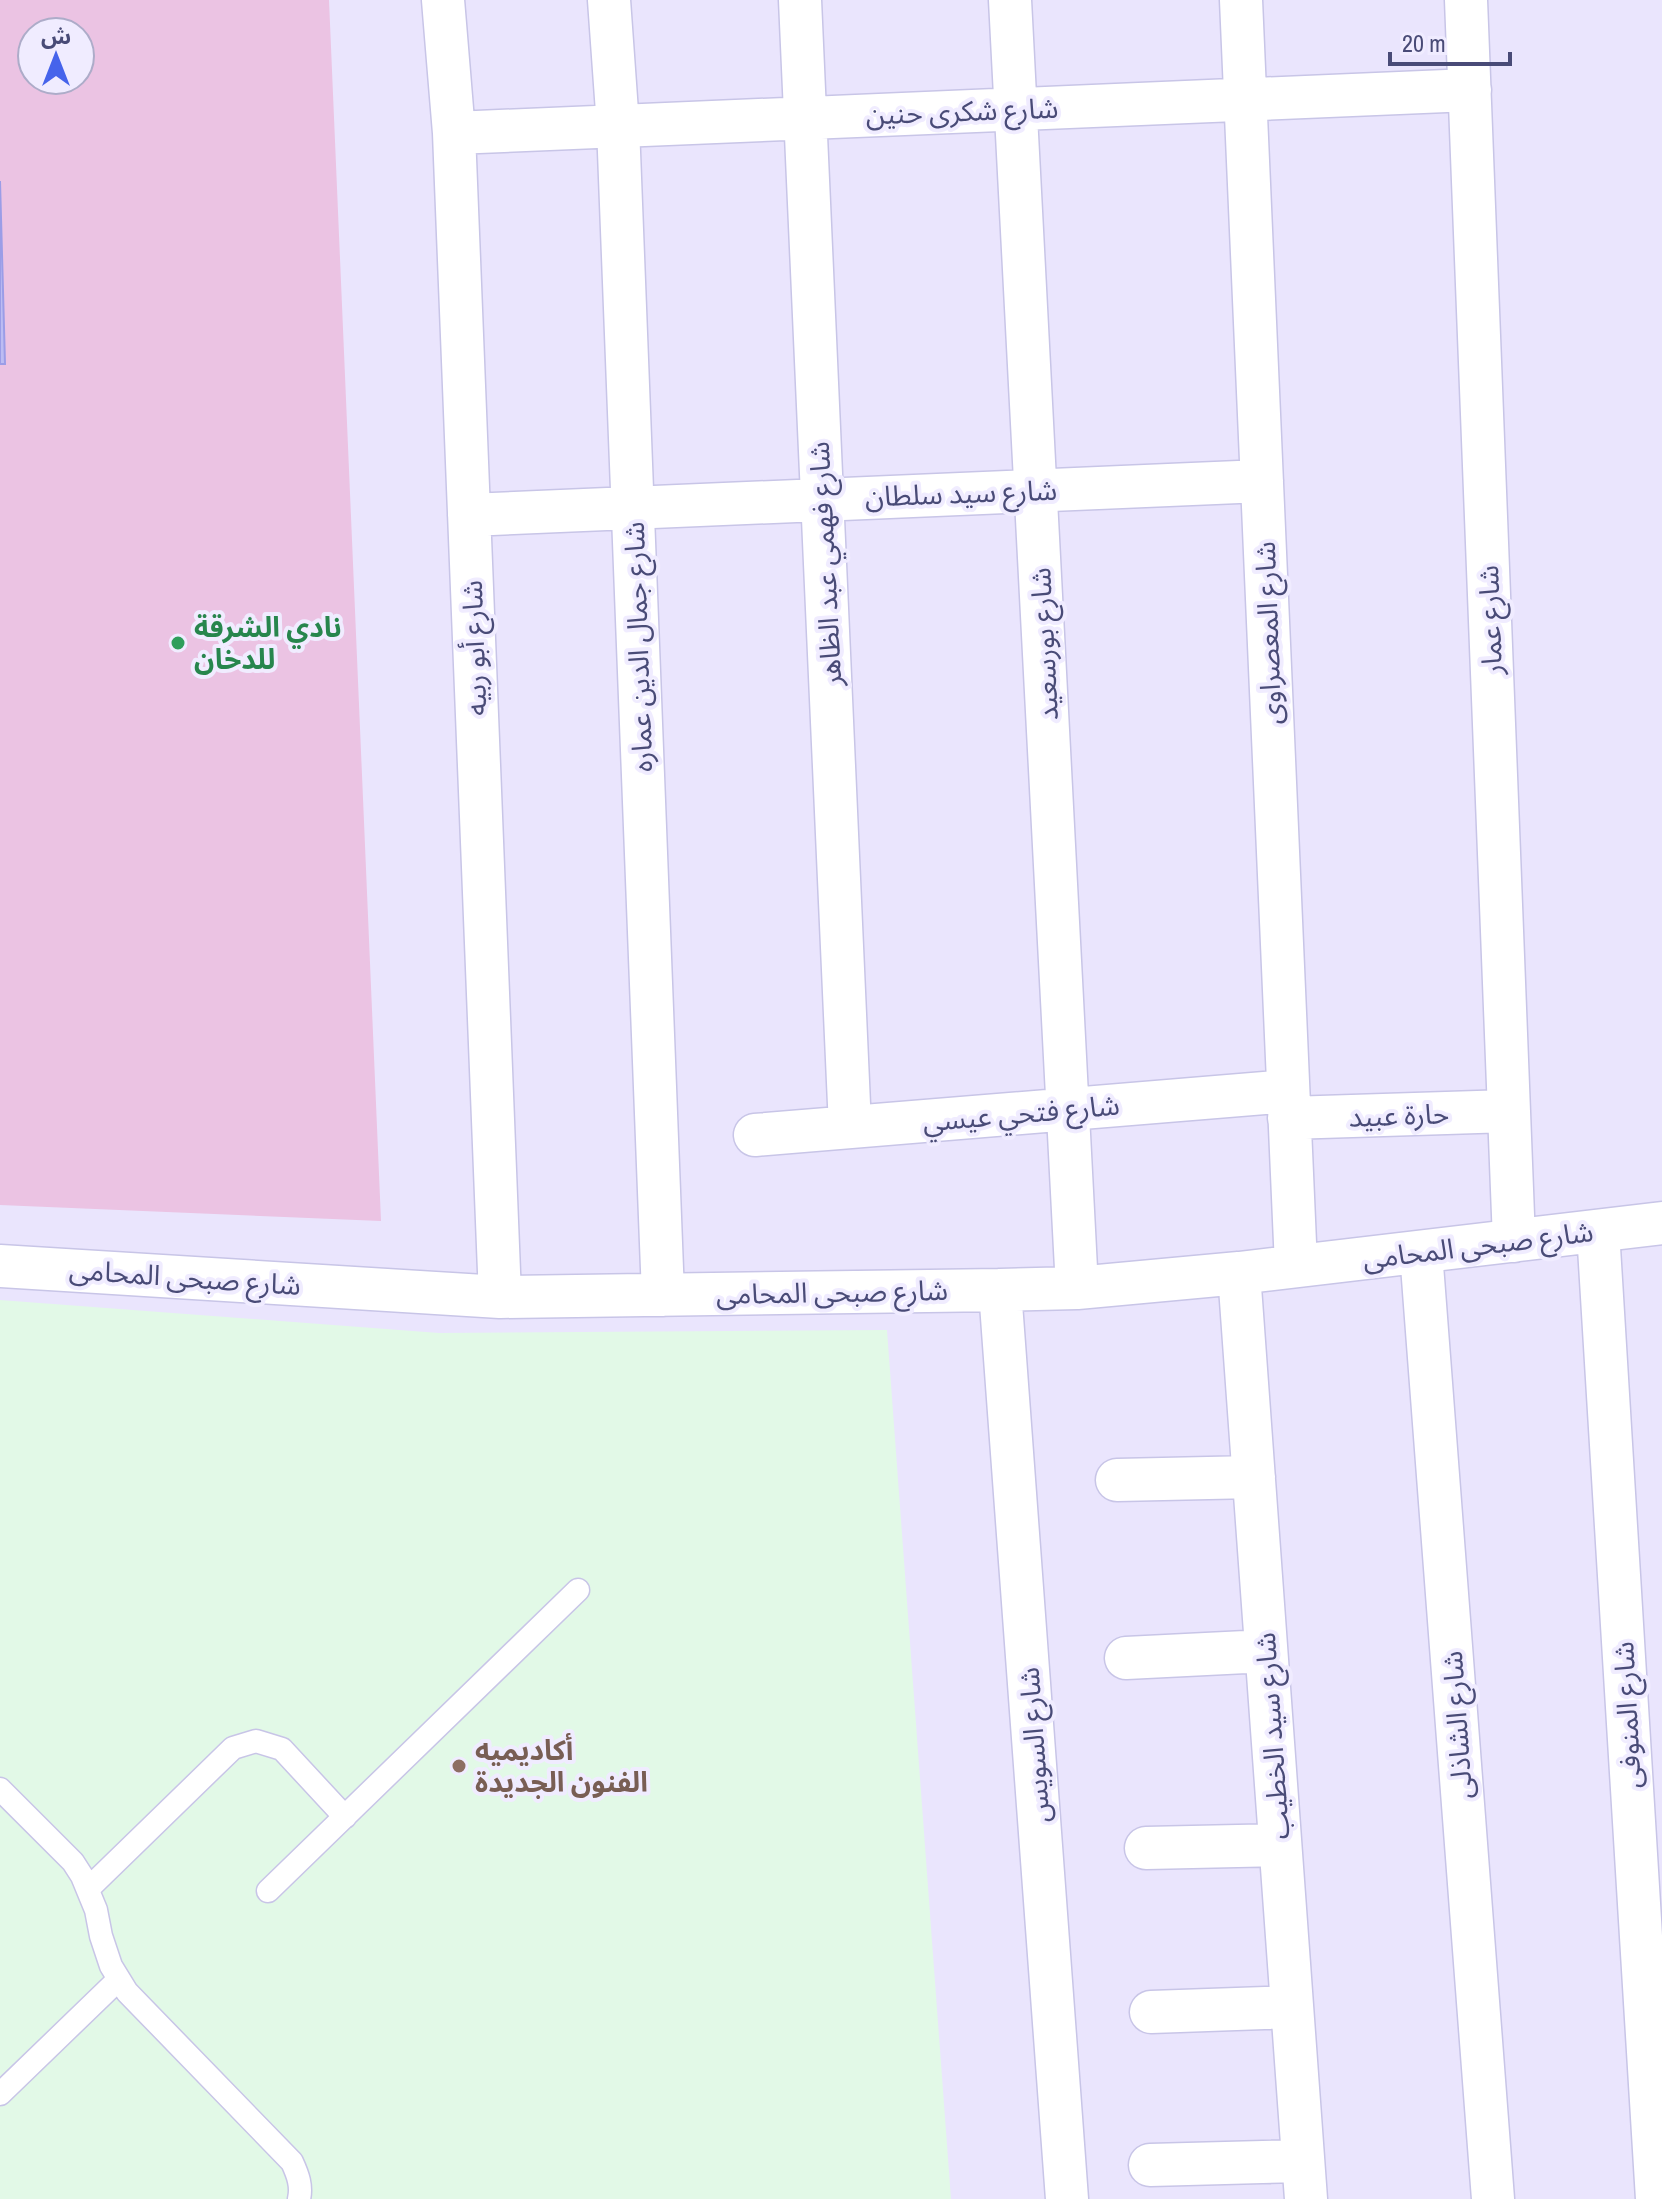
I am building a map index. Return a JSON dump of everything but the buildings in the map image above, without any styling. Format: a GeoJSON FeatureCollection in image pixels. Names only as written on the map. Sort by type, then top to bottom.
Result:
{"type":"FeatureCollection","features":[{"type":"Feature","properties":{"kind":"street","name":"شارع أبو ربيه"},"geometry":{"type":"LineString","coordinates":[[443,0],[454,133],[500,1297]]}},
{"type":"Feature","properties":{"kind":"street","name":"شارع جمال الدين عماره"},"geometry":{"type":"LineString","coordinates":[[609,0],[618,126],[663,1295]]}},
{"type":"Feature","properties":{"kind":"street","name":"شارع فهمي عبد الظاهر"},"geometry":{"type":"LineString","coordinates":[[800,0],[850,1127]]}},
{"type":"Feature","properties":{"kind":"street","name":"شارع بورسعيد"},"geometry":{"type":"LineString","coordinates":[[1010,0],[1077,1288]]}},
{"type":"Feature","properties":{"kind":"street","name":"شارع المعصراوى"},"geometry":{"type":"LineString","coordinates":[[1241,0],[1296,1266]]}},
{"type":"Feature","properties":{"kind":"street","name":"شارع عمار"},"geometry":{"type":"LineString","coordinates":[[1466,0],[1514,1241]]}},
{"type":"Feature","properties":{"kind":"street","name":"شارع شكرى حنين"},"geometry":{"type":"LineString","coordinates":[[454,133],[1470,90]]}},
{"type":"Feature","properties":{"kind":"street","name":"شارع سيد سلطان"},"geometry":{"type":"LineString","coordinates":[[469,515],[1262,481]]}},
{"type":"Feature","properties":{"kind":"street","name":"حارة عبيد"},"geometry":{"type":"LineString","coordinates":[[1289,1105],[1509,1111]]}},
{"type":"Feature","properties":{"kind":"street","name":"شارع فتحي عيسي"},"geometry":{"type":"LineString","coordinates":[[755,1135],[1068,1109],[1289,1105]]}},
{"type":"Feature","properties":{"kind":"street","name":"شارع صبحى المحامى"},"geometry":{"type":"LineString","coordinates":[[0,1266],[500,1297],[1000,1290],[1077,1288],[1239,1273],[1662,1223]]}},
{"type":"Feature","properties":{"kind":"street","name":"شارع المنوفى"},"geometry":{"type":"LineString","coordinates":[[1598,1231],[1657,2199]]}},
{"type":"Feature","properties":{"kind":"street","name":"شارع الشاذلى"},"geometry":{"type":"LineString","coordinates":[[1421,1252],[1493,2199]]}},
{"type":"Feature","properties":{"kind":"street","name":"شارع سيد الخطيب"},"geometry":{"type":"LineString","coordinates":[[1239,1273],[1304,2180]]}},
{"type":"Feature","properties":{"kind":"street","name":"شارع السويس"},"geometry":{"type":"LineString","coordinates":[[1000,1290],[1067,2199]]}},
{"type":"Feature","properties":{"kind":"street"},"geometry":{"type":"LineString","coordinates":[[1117,1480],[1254,1477]]}},
{"type":"Feature","properties":{"kind":"street"},"geometry":{"type":"LineString","coordinates":[[1126,1658],[1266,1651]]}},
{"type":"Feature","properties":{"kind":"street"},"geometry":{"type":"LineString","coordinates":[[1146,1848],[1280,1845]]}},
{"type":"Feature","properties":{"kind":"street"},"geometry":{"type":"LineString","coordinates":[[1151,2012],[1292,2007]]}},
{"type":"Feature","properties":{"kind":"street"},"geometry":{"type":"LineString","coordinates":[[1150,2165],[1304,2180]]}},
{"type":"Feature","properties":{"kind":"lane"},"geometry":{"type":"LineString","coordinates":[[268,1891],[578,1590]]}},
{"type":"Feature","properties":{"kind":"lane"},"geometry":{"type":"LineString","coordinates":[[88,1889],[233,1748],[248,1743],[256,1741],[282,1749],[345,1817]]}},
{"type":"Feature","properties":{"kind":"lane"},"geometry":{"type":"LineString","coordinates":[[0,1789],[73,1862],[96,1910],[111,1966],[127,1992],[292,2162],[300,2182],[299,2199]]}},
{"type":"Feature","properties":{"kind":"lane"},"geometry":{"type":"LineString","coordinates":[[0,2094],[119,1979]]}},
{"type":"Feature","properties":{"kind":"shaded area","name":"نادي الشرقة للدخان"},"geometry":{"type":"Polygon","coordinates":[[[0,0],[329,0],[381,1221],[0,1205],[0,0]]]}},
{"type":"Feature","properties":{"kind":"shaded area","name":"أكاديميه الفنون الجديدة"},"geometry":{"type":"Polygon","coordinates":[[[0,1300],[439,1333],[887,1330],[951,2199],[0,2199],[0,1300]]]}},
{"type":"Feature","properties":{"kind":"place","name":"نادي الشرقة للدخان"},"geometry":{"type":"Point","coordinates":[178,643]}},
{"type":"Feature","properties":{"kind":"place","name":"أكاديميه الفنون الجديدة"},"geometry":{"type":"Point","coordinates":[459,1766]}}]}
